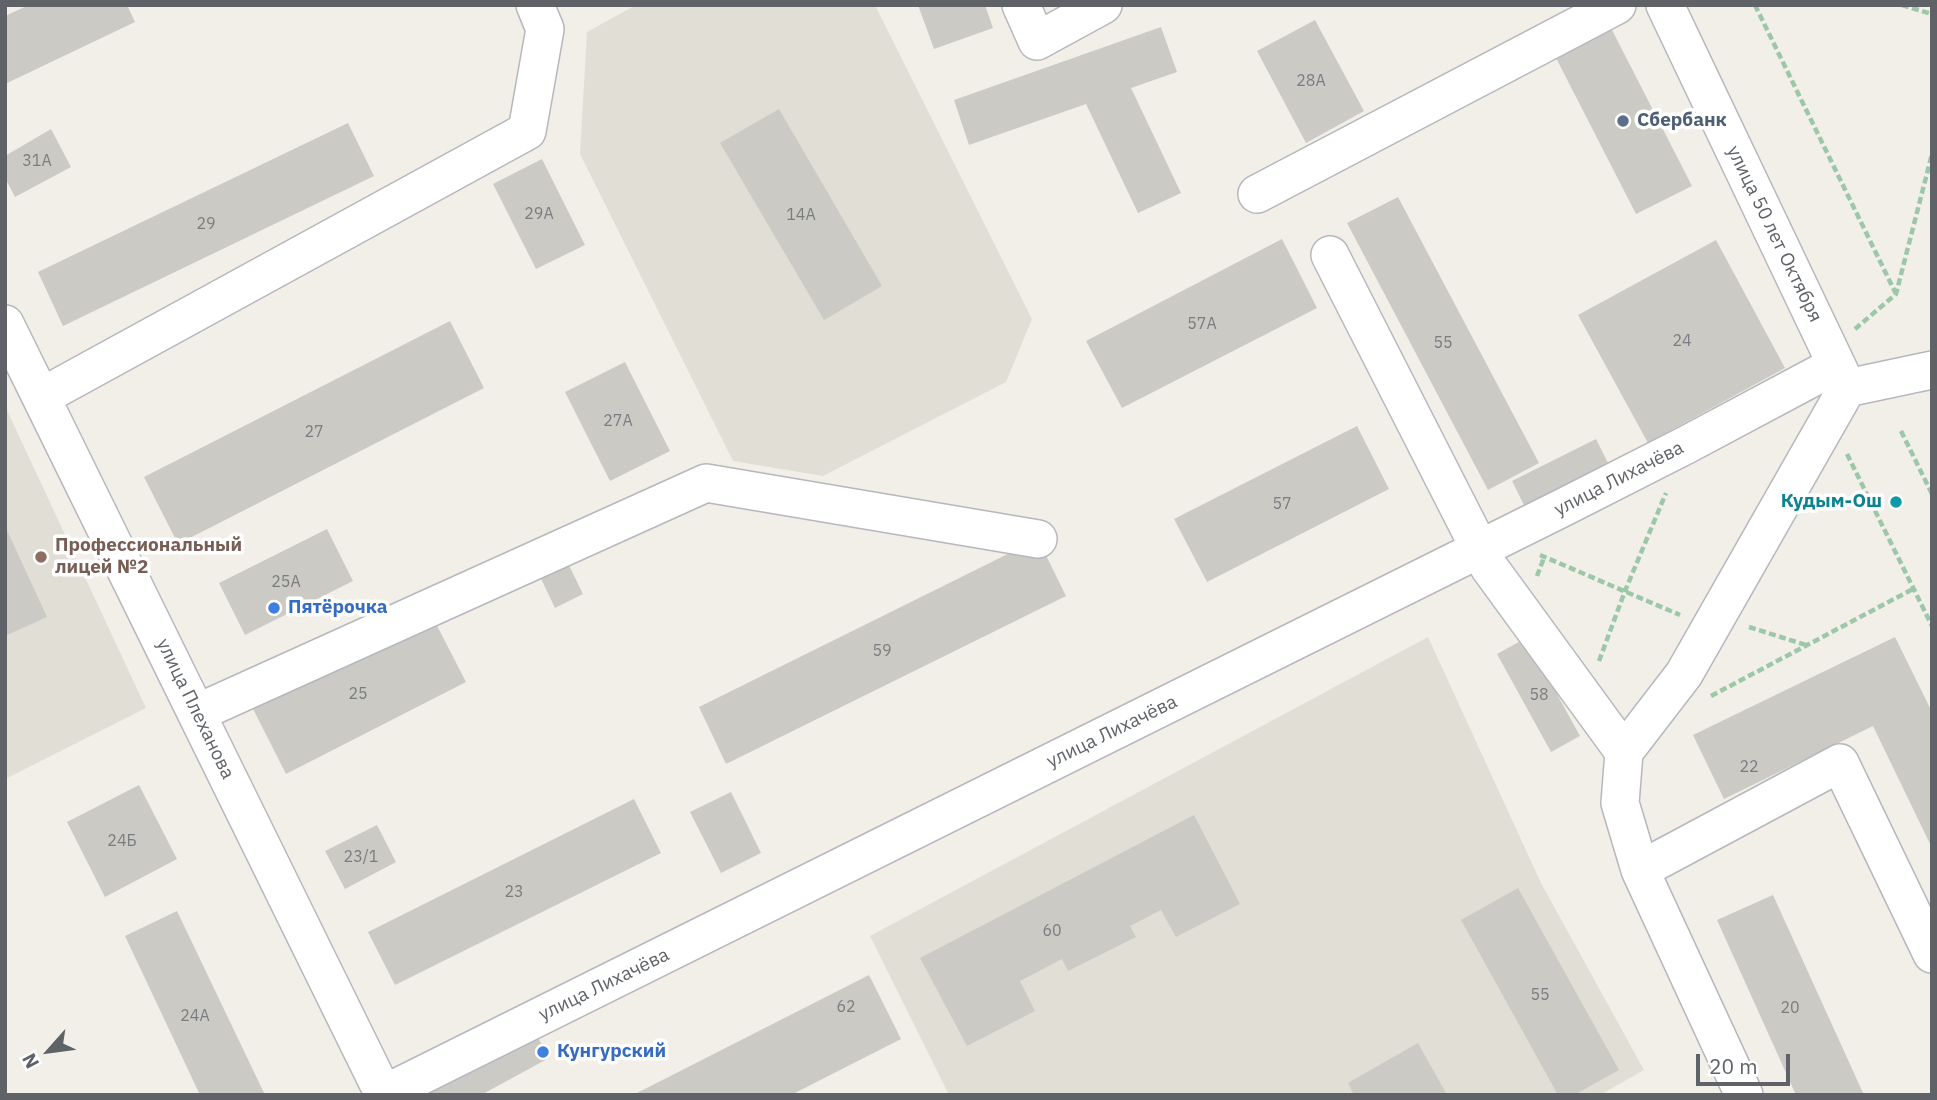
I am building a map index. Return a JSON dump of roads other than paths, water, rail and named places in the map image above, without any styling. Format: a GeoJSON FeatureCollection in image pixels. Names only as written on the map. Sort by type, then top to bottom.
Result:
{"type":"FeatureCollection","features":[{"type":"Feature","properties":{"kind":"street"},"geometry":{"type":"LineString","coordinates":[[41,397],[527,131],[545,29],[535,5]]}},
{"type":"Feature","properties":{"kind":"street"},"geometry":{"type":"LineString","coordinates":[[1021,5],[1037,41],[1103,5]]}},
{"type":"Feature","properties":{"kind":"street"},"geometry":{"type":"LineString","coordinates":[[1257,194],[1616,5]]}},
{"type":"Feature","properties":{"kind":"street","name":"улица 50 лет Октября"},"geometry":{"type":"LineString","coordinates":[[1665,5],[1838,368]]}},
{"type":"Feature","properties":{"kind":"street"},"geometry":{"type":"LineString","coordinates":[[1331,255],[1490,544],[1489,567],[1624,752]]}},
{"type":"Feature","properties":{"kind":"street","name":"улица Плеханова"},"geometry":{"type":"LineString","coordinates":[[5,324],[384,1095]]}},
{"type":"Feature","properties":{"kind":"street"},"geometry":{"type":"LineString","coordinates":[[1744,1095],[1640,870],[1620,803],[1624,752],[1684,674],[1829,420],[1838,368]]}},
{"type":"Feature","properties":{"kind":"street","name":"улица Лихачёва"},"geometry":{"type":"LineString","coordinates":[[384,1095],[1838,368],[1932,370]]}},
{"type":"Feature","properties":{"kind":"street"},"geometry":{"type":"LineString","coordinates":[[197,713],[705,483],[1038,539]]}},
{"type":"Feature","properties":{"kind":"street"},"geometry":{"type":"LineString","coordinates":[[1640,870],[1840,763],[1932,954]]}},
{"type":"Feature","properties":{"kind":"place","name":"Сбербанк"},"geometry":{"type":"Point","coordinates":[1623,121]}},
{"type":"Feature","properties":{"kind":"place","name":"Кудым-Ош"},"geometry":{"type":"Point","coordinates":[1896,502]}},
{"type":"Feature","properties":{"kind":"place","name":"Профессиональный лицей №2"},"geometry":{"type":"Point","coordinates":[41,557]}},
{"type":"Feature","properties":{"kind":"place","name":"Пятёрочка"},"geometry":{"type":"Point","coordinates":[274,608]}},
{"type":"Feature","properties":{"kind":"place","name":"Кунгурский"},"geometry":{"type":"Point","coordinates":[543,1052]}}]}
